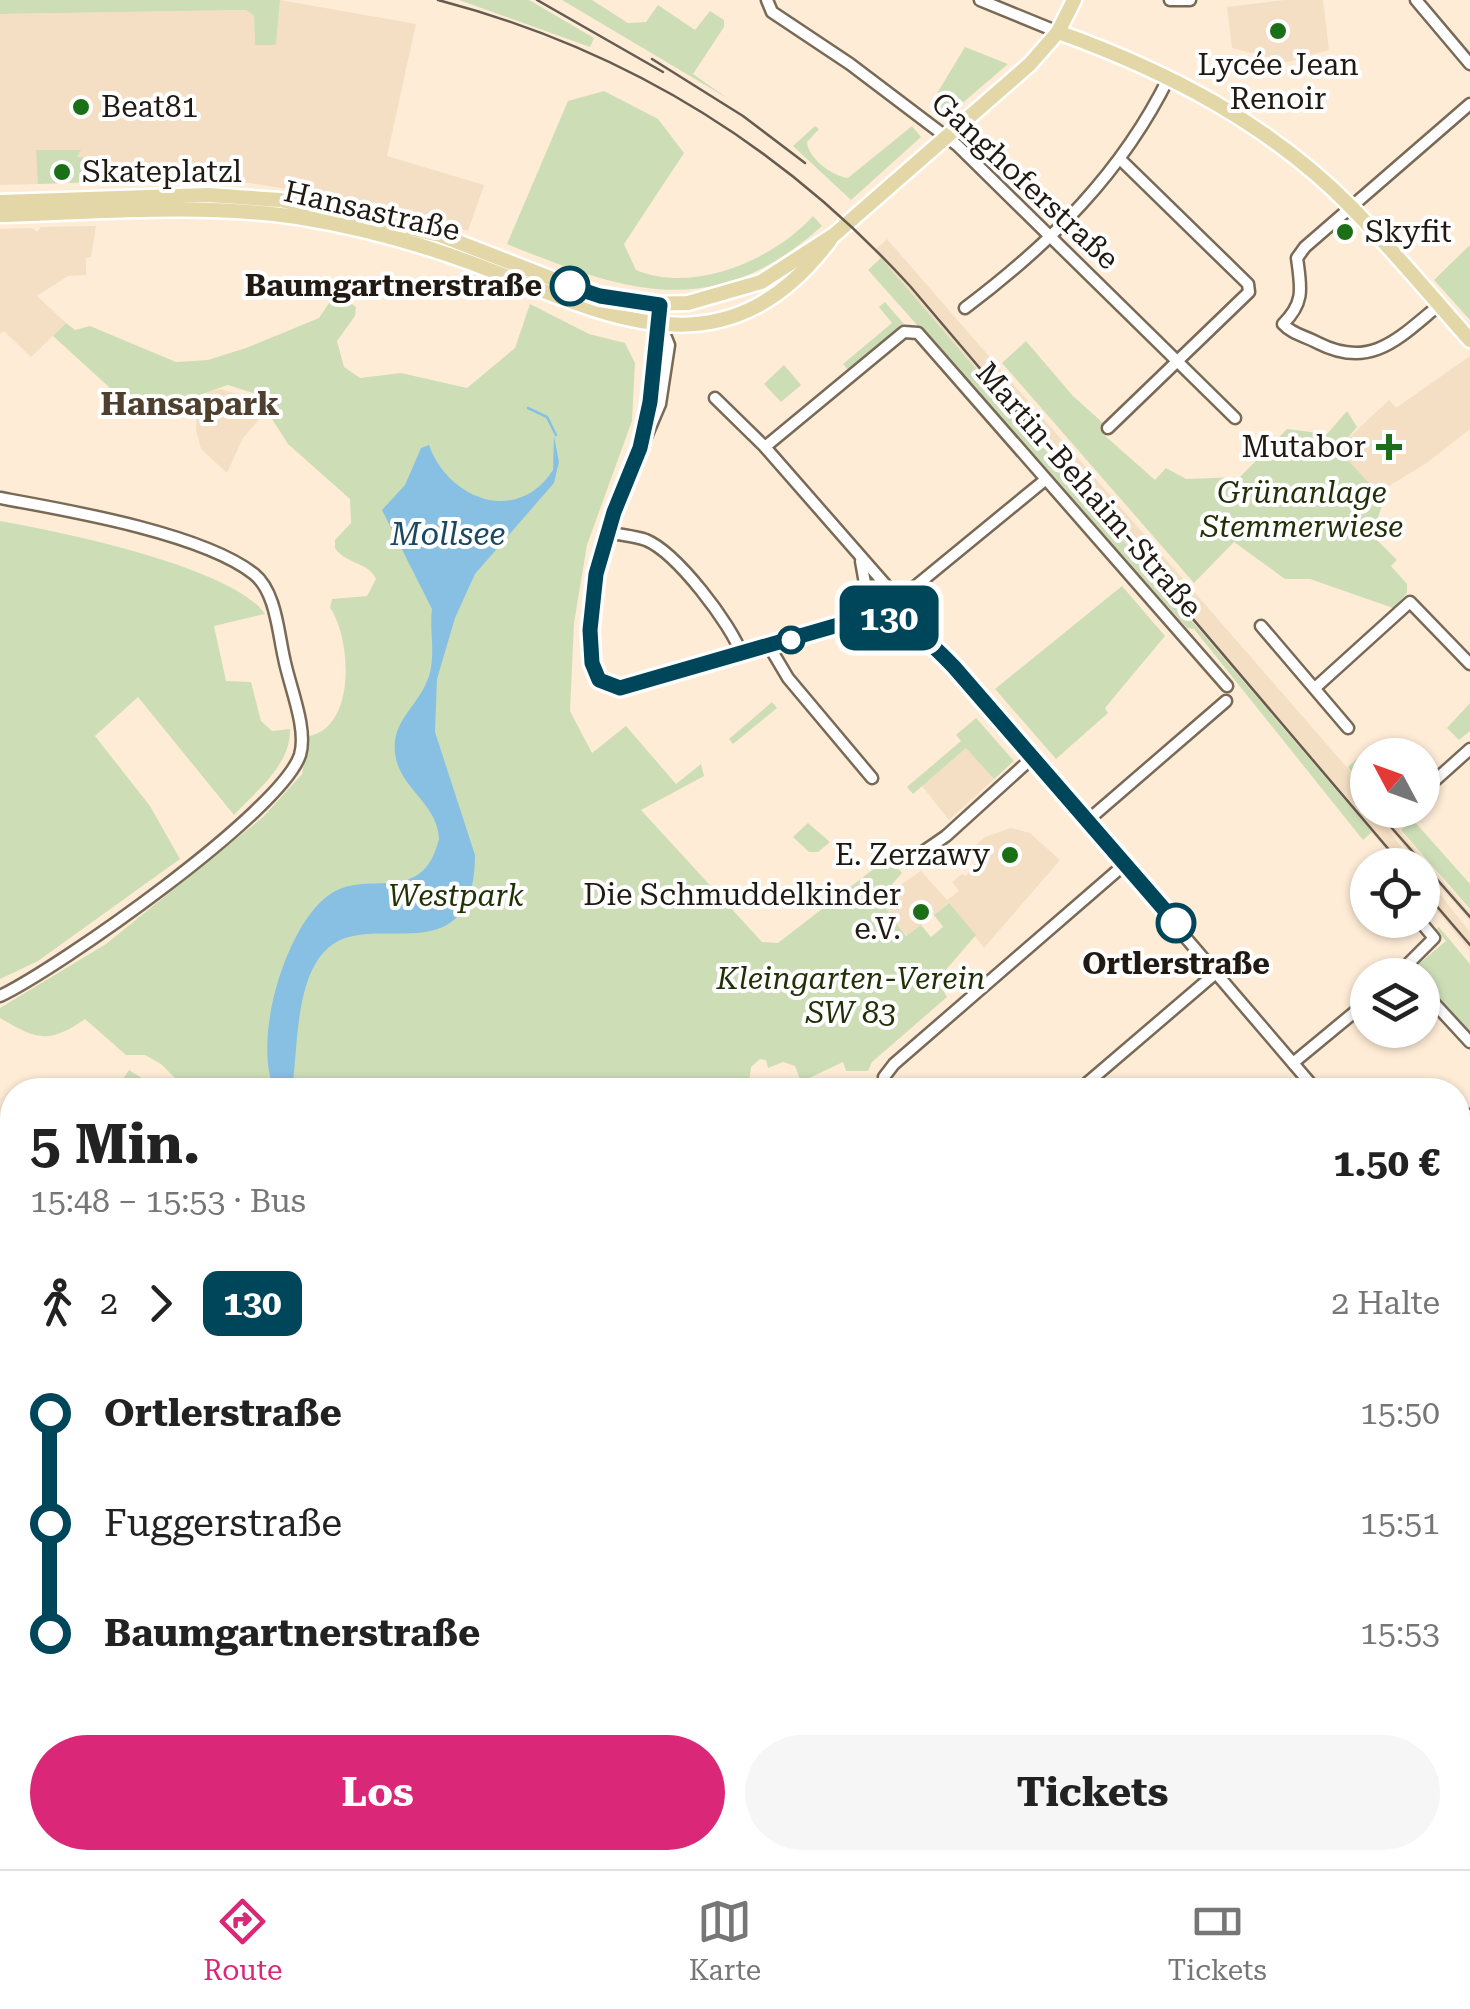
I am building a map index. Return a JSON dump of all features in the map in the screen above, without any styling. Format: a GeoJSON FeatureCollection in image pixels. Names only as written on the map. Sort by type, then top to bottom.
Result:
{"type":"FeatureCollection","features":[{"type":"Feature","properties":{"kind":"main road"},"geometry":{"type":"LineString","coordinates":[[660,305],[696,302],[746,288],[834,235],[1030,64],[1058,32],[1074,0]]}},
{"type":"Feature","properties":{"kind":"main road"},"geometry":{"type":"LineString","coordinates":[[1058,32],[1169,78],[1240,116],[1352,207],[1470,340]]}},
{"type":"Feature","properties":{"kind":"main road","name":"Hansastraße"},"geometry":{"type":"LineString","coordinates":[[0,202],[208,195],[325,207],[440,235],[600,296],[660,305]]}},
{"type":"Feature","properties":{"kind":"main road","name":"Hansastraße"},"geometry":{"type":"LineString","coordinates":[[0,216],[184,210],[297,218],[410,242],[586,310],[661,324]]}},
{"type":"Feature","properties":{"kind":"main road"},"geometry":{"type":"LineString","coordinates":[[661,324],[706,321],[760,301],[818,256],[834,235]]}},
{"type":"Feature","properties":{"kind":"street","name":"Ganghoferstraße"},"geometry":{"type":"LineString","coordinates":[[766,0],[772,12],[947,137],[1236,418]]}},
{"type":"Feature","properties":{"kind":"street"},"geometry":{"type":"LineString","coordinates":[[980,0],[1058,32]]}},
{"type":"Feature","properties":{"kind":"street"},"geometry":{"type":"LineString","coordinates":[[1170,0],[1190,0]]}},
{"type":"Feature","properties":{"kind":"street"},"geometry":{"type":"LineString","coordinates":[[1416,0],[1470,64]]}},
{"type":"Feature","properties":{"kind":"street"},"geometry":{"type":"LineString","coordinates":[[965,308],[1050,236],[1122,161],[1169,78]]}},
{"type":"Feature","properties":{"kind":"street"},"geometry":{"type":"LineString","coordinates":[[1438,306],[1398,341],[1354,354],[1336,352],[1282,324],[1299,307],[1302,294],[1296,258],[1305,247],[1470,104]]}},
{"type":"Feature","properties":{"kind":"street"},"geometry":{"type":"LineString","coordinates":[[1108,428],[1250,292],[1248,284],[1122,161]]}},
{"type":"Feature","properties":{"kind":"street"},"geometry":{"type":"LineString","coordinates":[[660,305],[661,324],[653,344],[653,379],[640,448],[596,574],[590,630],[594,670],[605,686],[620,688],[870,617],[905,624],[954,667],[1306,1078]]}},
{"type":"Feature","properties":{"kind":"street","name":"Martin-Behaim-Straße"},"geometry":{"type":"LineString","coordinates":[[765,447],[910,330],[1227,686]]}},
{"type":"Feature","properties":{"kind":"street"},"geometry":{"type":"LineString","coordinates":[[714,398],[765,447],[896,600],[905,624]]}},
{"type":"Feature","properties":{"kind":"street"},"geometry":{"type":"LineString","coordinates":[[888,618],[896,600],[1045,480]]}},
{"type":"Feature","properties":{"kind":"street"},"geometry":{"type":"LineString","coordinates":[[0,498],[121,522],[227,560],[258,577],[272,606],[302,742],[293,768],[236,829],[66,960],[0,996]]}},
{"type":"Feature","properties":{"kind":"street"},"geometry":{"type":"LineString","coordinates":[[608,532],[645,540],[660,550],[722,617],[742,655]]}},
{"type":"Feature","properties":{"kind":"street"},"geometry":{"type":"LineString","coordinates":[[860,560],[870,617]]}},
{"type":"Feature","properties":{"kind":"street"},"geometry":{"type":"LineString","coordinates":[[1315,688],[1412,602],[1470,664]]}},
{"type":"Feature","properties":{"kind":"street"},"geometry":{"type":"LineString","coordinates":[[1261,626],[1348,728]]}},
{"type":"Feature","properties":{"kind":"street"},"geometry":{"type":"LineString","coordinates":[[769,646],[788,678],[872,778]]}},
{"type":"Feature","properties":{"kind":"street"},"geometry":{"type":"LineString","coordinates":[[1087,822],[1226,701]]}},
{"type":"Feature","properties":{"kind":"street"},"geometry":{"type":"LineString","coordinates":[[1440,776],[1470,749]]}},
{"type":"Feature","properties":{"kind":"street"},"geometry":{"type":"LineString","coordinates":[[917,856],[946,836],[1032,758]]}},
{"type":"Feature","properties":{"kind":"street"},"geometry":{"type":"LineString","coordinates":[[884,1078],[1124,864]]}},
{"type":"Feature","properties":{"kind":"street"},"geometry":{"type":"LineString","coordinates":[[1416,958],[1434,938]]}},
{"type":"Feature","properties":{"kind":"street"},"geometry":{"type":"LineString","coordinates":[[1094,1078],[1217,972]]}},
{"type":"Feature","properties":{"kind":"street"},"geometry":{"type":"LineString","coordinates":[[1440,1010],[1470,1042]]}},
{"type":"Feature","properties":{"kind":"street"},"geometry":{"type":"LineString","coordinates":[[1293,1062],[1350,1016]]}},
{"type":"Feature","properties":{"kind":"shaded area"},"geometry":{"type":"Polygon","coordinates":[[[280,0],[416,24],[387,156],[484,185],[468,231],[378,203],[224,179],[0,185],[0,14],[246,10],[254,16],[255,44],[276,44],[280,0]]]}},
{"type":"Feature","properties":{"kind":"shaded area","name":"Lycée Jean Renoir"},"geometry":{"type":"Polygon","coordinates":[[[1323,0],[1329,50],[1287,62],[1232,48],[1227,7],[1323,0]]]}},
{"type":"Feature","properties":{"kind":"shaded area"},"geometry":{"type":"Polygon","coordinates":[[[96,226],[91,257],[86,258],[86,275],[68,276],[37,296],[66,323],[31,357],[4,331],[0,334],[0,229],[32,228],[37,232],[41,227],[96,226]]]}},
{"type":"Feature","properties":{"kind":"shaded area"},"geometry":{"type":"Polygon","coordinates":[[[887,239],[1350,771],[1350,808],[874,251],[887,239]]]}},
{"type":"Feature","properties":{"kind":"shaded area"},"geometry":{"type":"Polygon","coordinates":[[[1470,356],[1470,429],[1428,462],[1376,494],[1338,448],[1389,400],[1396,408],[1470,356]]]}},
{"type":"Feature","properties":{"kind":"shaded area"},"geometry":{"type":"Polygon","coordinates":[[[221,389],[249,398],[263,415],[243,438],[227,473],[201,449],[196,430],[197,402],[208,392],[221,389]]]}},
{"type":"Feature","properties":{"kind":"shaded area"},"geometry":{"type":"Polygon","coordinates":[[[967,747],[994,779],[949,820],[922,786],[967,747]]]}},
{"type":"Feature","properties":{"kind":"shaded area"},"geometry":{"type":"Polygon","coordinates":[[[1011,828],[1030,833],[1060,860],[984,948],[949,903],[907,936],[879,899],[921,871],[947,900],[959,891],[952,882],[962,874],[966,876],[976,862],[968,852],[985,837],[1011,828]]]}},
{"type":"Feature","properties":{"kind":"shaded area"},"geometry":{"type":"Polygon","coordinates":[[[1367,828],[1387,828],[1402,848],[1384,848],[1367,828]]]}},
{"type":"Feature","properties":{"kind":"shaded area"},"geometry":{"type":"Polygon","coordinates":[[[1388,828],[1398,828],[1415,848],[1405,848],[1388,828]]]}},
{"type":"Feature","properties":{"kind":"shaded area"},"geometry":{"type":"Polygon","coordinates":[[[1440,877],[1470,912],[1470,921],[1440,887],[1440,877]]]}},
{"type":"Feature","properties":{"kind":"shaded area"},"geometry":{"type":"Polygon","coordinates":[[[1440,894],[1470,932],[1470,951],[1440,915],[1440,894]]]}},
{"type":"Feature","properties":{"kind":"green space"},"geometry":{"type":"Polygon","coordinates":[[[0,0],[280,0],[276,45],[255,45],[254,16],[246,10],[0,14],[0,0]]]}},
{"type":"Feature","properties":{"kind":"green space"},"geometry":{"type":"Polygon","coordinates":[[[459,0],[529,0],[594,38],[590,47],[459,0]]]}},
{"type":"Feature","properties":{"kind":"green space"},"geometry":{"type":"Polygon","coordinates":[[[562,0],[592,0],[628,23],[646,22],[658,5],[695,30],[710,11],[724,20],[724,27],[693,74],[727,98],[562,0]]]}},
{"type":"Feature","properties":{"kind":"green space"},"geometry":{"type":"Polygon","coordinates":[[[965,47],[1008,64],[945,118],[930,105],[965,47]]]}},
{"type":"Feature","properties":{"kind":"green space"},"geometry":{"type":"Polygon","coordinates":[[[604,91],[658,119],[684,153],[624,244],[636,270],[682,278],[706,275],[730,269],[776,247],[813,216],[822,226],[782,257],[744,277],[707,287],[669,290],[592,276],[507,244],[568,101],[604,91]]]}},
{"type":"Feature","properties":{"kind":"green space"},"geometry":{"type":"Polygon","coordinates":[[[815,126],[819,129],[807,142],[808,148],[828,170],[848,178],[912,126],[921,137],[851,200],[793,146],[815,126]]]}},
{"type":"Feature","properties":{"kind":"green space","name":"Skateplatzl"},"geometry":{"type":"Polygon","coordinates":[[[36,150],[81,150],[77,157],[86,158],[87,182],[38,184],[36,150]]]}},
{"type":"Feature","properties":{"kind":"green space"},"geometry":{"type":"Polygon","coordinates":[[[1470,245],[1470,320],[1434,280],[1470,245]]]}},
{"type":"Feature","properties":{"kind":"green space"},"geometry":{"type":"Polygon","coordinates":[[[881,258],[1350,806],[1350,824],[1194,629],[1187,628],[868,270],[881,258]]]}},
{"type":"Feature","properties":{"kind":"green space","name":"Westpark"},"geometry":{"type":"Polygon","coordinates":[[[342,297],[356,307],[355,316],[337,341],[344,367],[360,378],[401,373],[467,388],[515,348],[530,304],[589,334],[625,343],[635,363],[632,421],[587,545],[574,623],[570,711],[592,753],[626,726],[676,784],[701,764],[704,776],[641,810],[762,942],[778,943],[889,857],[902,873],[879,899],[906,936],[921,925],[931,937],[943,927],[934,915],[949,903],[976,935],[937,980],[947,997],[872,1062],[868,1071],[846,1071],[843,1062],[809,1078],[800,1078],[795,1066],[783,1062],[768,1068],[766,1060],[760,1059],[751,1067],[750,1078],[175,1078],[145,1055],[126,1055],[85,1019],[62,1032],[43,1036],[0,1018],[0,1008],[106,944],[263,817],[302,774],[309,736],[325,729],[342,699],[345,659],[337,621],[330,608],[332,599],[367,596],[376,579],[368,569],[335,548],[335,540],[351,523],[350,499],[288,444],[256,394],[228,385],[165,407],[146,411],[132,408],[53,336],[66,323],[75,330],[90,326],[176,362],[208,360],[319,318],[329,303],[342,297]]]}},
{"type":"Feature","properties":{"kind":"green space"},"geometry":{"type":"Polygon","coordinates":[[[885,302],[904,324],[849,371],[843,364],[892,323],[879,307],[885,302]]]}},
{"type":"Feature","properties":{"kind":"green space","name":"Grünanlage Stemmerwiese"},"geometry":{"type":"Polygon","coordinates":[[[1026,341],[1073,396],[1103,423],[1103,434],[1155,480],[1166,468],[1186,479],[1240,477],[1287,429],[1327,434],[1347,411],[1357,427],[1338,449],[1384,500],[1372,535],[1397,560],[1391,566],[1407,584],[1407,593],[1393,608],[1310,579],[1285,579],[1234,542],[1194,583],[1002,363],[1026,341]]]}},
{"type":"Feature","properties":{"kind":"green space"},"geometry":{"type":"Polygon","coordinates":[[[784,365],[801,385],[781,402],[764,384],[784,365]]]}},
{"type":"Feature","properties":{"kind":"green space"},"geometry":{"type":"Polygon","coordinates":[[[0,521],[142,554],[218,581],[247,597],[265,614],[214,626],[226,681],[251,682],[261,721],[272,731],[290,729],[279,765],[234,815],[138,697],[95,736],[150,806],[180,859],[38,961],[0,979],[0,521]]]}},
{"type":"Feature","properties":{"kind":"green space"},"geometry":{"type":"Polygon","coordinates":[[[1122,586],[1165,636],[1105,708],[1108,713],[1056,759],[995,689],[1122,586]]]}},
{"type":"Feature","properties":{"kind":"green space"},"geometry":{"type":"Polygon","coordinates":[[[772,702],[777,708],[733,744],[729,739],[772,702]]]}},
{"type":"Feature","properties":{"kind":"green space"},"geometry":{"type":"Polygon","coordinates":[[[1470,703],[1470,731],[1459,740],[1447,728],[1470,703]]]}},
{"type":"Feature","properties":{"kind":"green space"},"geometry":{"type":"Polygon","coordinates":[[[976,718],[1014,761],[994,779],[966,748],[913,794],[907,787],[961,741],[956,735],[976,718]]]}},
{"type":"Feature","properties":{"kind":"green space"},"geometry":{"type":"Polygon","coordinates":[[[808,823],[830,842],[818,852],[809,852],[793,837],[808,823]]]}},
{"type":"Feature","properties":{"kind":"green space"},"geometry":{"type":"Polygon","coordinates":[[[1353,828],[1369,828],[1372,832],[1363,840],[1353,828]]]}},
{"type":"Feature","properties":{"kind":"green space"},"geometry":{"type":"Polygon","coordinates":[[[1420,828],[1438,848],[1417,848],[1401,830],[1420,828]]]}},
{"type":"Feature","properties":{"kind":"green space"},"geometry":{"type":"Polygon","coordinates":[[[1440,850],[1470,884],[1470,909],[1440,875],[1440,850]]]}},
{"type":"Feature","properties":{"kind":"green space"},"geometry":{"type":"Polygon","coordinates":[[[1440,928],[1470,964],[1470,1038],[1440,1005],[1440,958],[1426,958],[1446,941],[1440,928]]]}},
{"type":"Feature","properties":{"kind":"green space"},"geometry":{"type":"Polygon","coordinates":[[[129,1070],[141,1078],[124,1078],[129,1070]]]}},
{"type":"Feature","properties":{"kind":"water","name":"Mollsee"},"geometry":{"type":"Polygon","coordinates":[[[554,436],[559,462],[554,483],[475,574],[455,618],[437,679],[435,732],[475,855],[470,894],[457,917],[438,929],[366,934],[344,939],[325,951],[315,964],[303,998],[293,1078],[272,1078],[267,1043],[270,1014],[287,955],[300,929],[332,893],[362,884],[408,880],[420,873],[431,860],[439,839],[433,817],[400,770],[395,746],[400,725],[429,676],[432,609],[382,510],[405,485],[421,448],[429,445],[451,480],[485,499],[521,497],[538,487],[553,470],[554,436]]]}},
{"type":"Feature","properties":{"kind":"waterway"},"geometry":{"type":"LineString","coordinates":[[528,408],[547,417],[556,435]]}},
{"type":"Feature","properties":{"kind":"railway"},"geometry":{"type":"LineString","coordinates":[[438,0],[572,45],[635,75],[695,108],[808,188],[910,286],[1388,848]]}},
{"type":"Feature","properties":{"kind":"railway"},"geometry":{"type":"LineString","coordinates":[[537,0],[663,72]]}},
{"type":"Feature","properties":{"kind":"railway"},"geometry":{"type":"LineString","coordinates":[[652,59],[743,116],[805,163]]}},
{"type":"Feature","properties":{"kind":"railway"},"geometry":{"type":"LineString","coordinates":[[1392,828],[1470,917]]}},
{"type":"Feature","properties":{"kind":"railway"},"geometry":{"type":"LineString","coordinates":[[1440,910],[1470,945]]}},
{"type":"Feature","properties":{"kind":"bus line","name":"130"},"geometry":{"type":"LineString","coordinates":[[570,286],[600,296],[660,305],[661,324],[653,344],[653,379],[640,448],[614,512],[596,574],[590,630],[592,663],[599,680],[605,686],[620,688],[852,621],[879,617],[898,621],[926,639],[954,667],[1176,923]]}},
{"type":"Feature","properties":{"kind":"place","name":"Lycée Jean Renoir"},"geometry":{"type":"Point","coordinates":[1278,31]}},
{"type":"Feature","properties":{"kind":"place","name":"Beat81"},"geometry":{"type":"Point","coordinates":[81,107]}},
{"type":"Feature","properties":{"kind":"place","name":"Skateplatzl"},"geometry":{"type":"Point","coordinates":[62,172]}},
{"type":"Feature","properties":{"kind":"place","name":"Skyfit"},"geometry":{"type":"Point","coordinates":[1345,232]}},
{"type":"Feature","properties":{"kind":"place","name":"Baumgartnerstraße"},"geometry":{"type":"Point","coordinates":[570,286]}},
{"type":"Feature","properties":{"kind":"place","name":"Mutabor"},"geometry":{"type":"Point","coordinates":[1389,447]}},
{"type":"Feature","properties":{"kind":"place","name":"E. Zerzawy"},"geometry":{"type":"Point","coordinates":[1010,855]}},
{"type":"Feature","properties":{"kind":"place","name":"Die Schmuddelkinder e.V."},"geometry":{"type":"Point","coordinates":[921,912]}},
{"type":"Feature","properties":{"kind":"place","name":"Ortlerstraße"},"geometry":{"type":"Point","coordinates":[1176,923]}},
{"type":"Feature","properties":{"kind":"district","name":"Hansapark"},"geometry":{"type":"Point","coordinates":[190,404]}},
{"type":"Feature","properties":{"kind":"park label","name":"Kleingarten-Verein SW 83"},"geometry":{"type":"Point","coordinates":[851,996]}}]}
